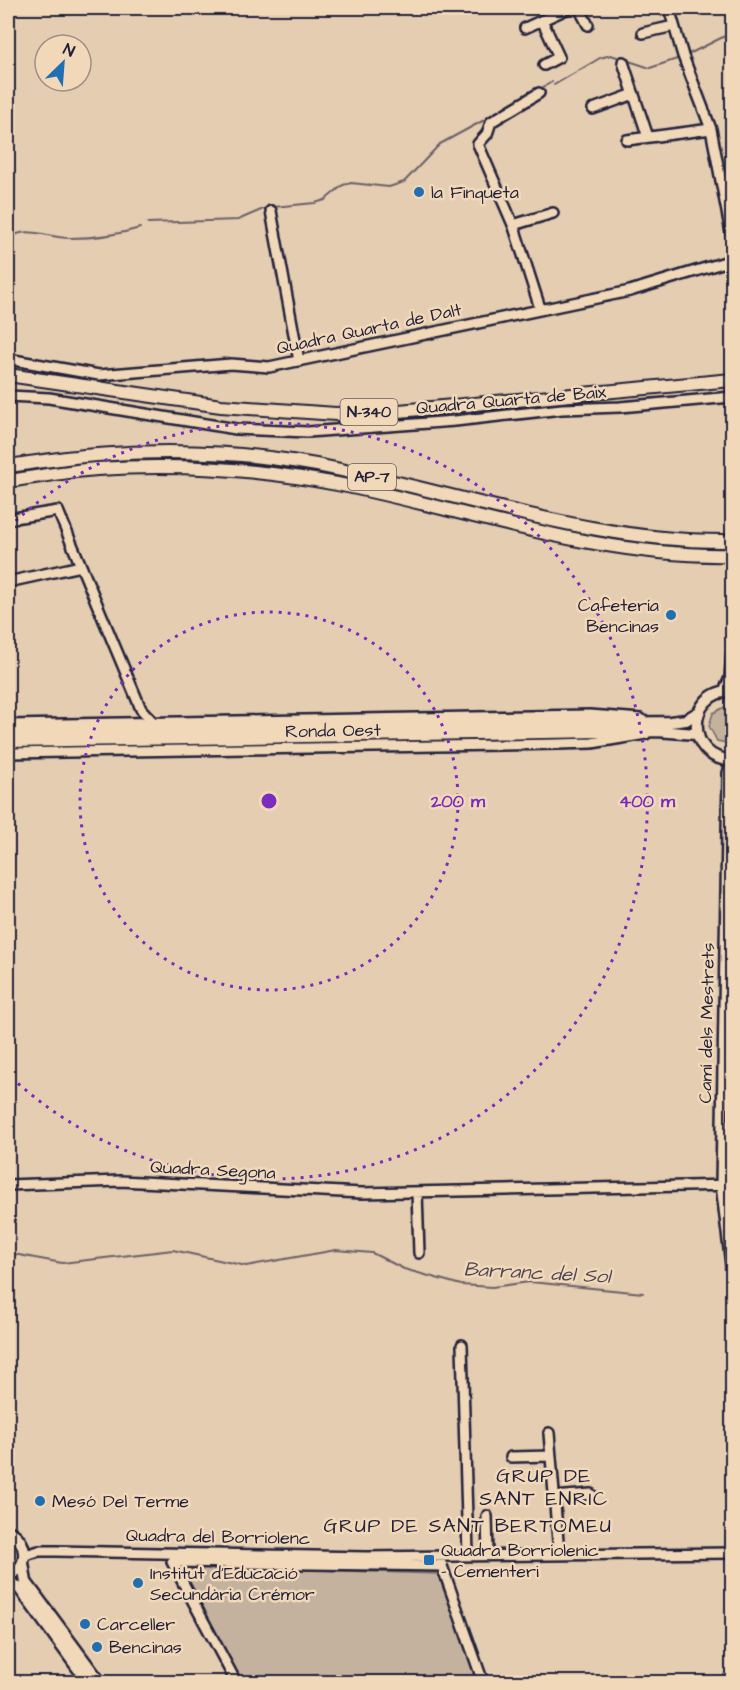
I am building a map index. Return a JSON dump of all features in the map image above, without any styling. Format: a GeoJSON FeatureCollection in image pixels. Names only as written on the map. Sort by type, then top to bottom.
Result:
{"type":"FeatureCollection","features":[{"type":"Feature","properties":{"kind":"highway","name":"N-340"},"geometry":{"type":"LineString","coordinates":[[8,375],[221,406],[336,414],[399,411],[732,380]]}},
{"type":"Feature","properties":{"kind":"highway","name":"AP-7"},"geometry":{"type":"LineString","coordinates":[[8,466],[98,455],[163,453],[250,457],[340,469],[562,524],[638,536],[732,540]]}},
{"type":"Feature","properties":{"kind":"highway","name":"AP-7"},"geometry":{"type":"LineString","coordinates":[[8,481],[96,469],[162,468],[249,471],[336,484],[560,538],[635,550],[703,556],[732,555]]}},
{"type":"Feature","properties":{"kind":"main road"},"geometry":{"type":"LineString","coordinates":[[729,760],[710,753],[696,734],[697,713],[710,698],[730,687]]}},
{"type":"Feature","properties":{"kind":"main road","name":"Ronda Oest"},"geometry":{"type":"LineString","coordinates":[[8,742],[658,727],[686,720],[697,713]]}},
{"type":"Feature","properties":{"kind":"main road","name":"Ronda Oest"},"geometry":{"type":"LineString","coordinates":[[8,733],[658,727],[696,734]]}},
{"type":"Feature","properties":{"kind":"main road"},"geometry":{"type":"LineString","coordinates":[[8,1531],[15,1534],[23,1544],[26,1582],[100,1683]]}},
{"type":"Feature","properties":{"kind":"main road"},"geometry":{"type":"LineString","coordinates":[[8,1575],[14,1573],[24,1559]]}},
{"type":"Feature","properties":{"kind":"main road"},"geometry":{"type":"LineString","coordinates":[[8,1581],[20,1589],[88,1683]]}},
{"type":"Feature","properties":{"kind":"street"},"geometry":{"type":"LineString","coordinates":[[525,27],[569,8]]}},
{"type":"Feature","properties":{"kind":"street"},"geometry":{"type":"LineString","coordinates":[[579,8],[588,26]]}},
{"type":"Feature","properties":{"kind":"street"},"geometry":{"type":"LineString","coordinates":[[669,8],[711,129],[732,238]]}},
{"type":"Feature","properties":{"kind":"street"},"geometry":{"type":"LineString","coordinates":[[542,20],[559,57],[544,65]]}},
{"type":"Feature","properties":{"kind":"street"},"geometry":{"type":"LineString","coordinates":[[643,33],[674,26]]}},
{"type":"Feature","properties":{"kind":"street"},"geometry":{"type":"LineString","coordinates":[[623,62],[648,137]]}},
{"type":"Feature","properties":{"kind":"street"},"geometry":{"type":"LineString","coordinates":[[539,93],[491,122],[487,134],[478,144],[513,225],[540,309]]}},
{"type":"Feature","properties":{"kind":"street"},"geometry":{"type":"LineString","coordinates":[[593,108],[633,94]]}},
{"type":"Feature","properties":{"kind":"street"},"geometry":{"type":"LineString","coordinates":[[627,140],[711,129]]}},
{"type":"Feature","properties":{"kind":"street"},"geometry":{"type":"LineString","coordinates":[[271,211],[299,361]]}},
{"type":"Feature","properties":{"kind":"street"},"geometry":{"type":"LineString","coordinates":[[513,225],[553,213]]}},
{"type":"Feature","properties":{"kind":"street","name":"Quadra Quarta de Dalt"},"geometry":{"type":"LineString","coordinates":[[8,359],[99,375],[231,364],[269,367],[630,291],[732,260]]}},
{"type":"Feature","properties":{"kind":"street","name":"Quadra Quarta de Baix"},"geometry":{"type":"LineString","coordinates":[[8,396],[49,398],[236,429],[308,432],[455,421],[562,409],[620,407],[732,397]]}},
{"type":"Feature","properties":{"kind":"street"},"geometry":{"type":"LineString","coordinates":[[8,519],[58,511],[141,709],[153,722]]}},
{"type":"Feature","properties":{"kind":"street"},"geometry":{"type":"LineString","coordinates":[[8,582],[81,566]]}},
{"type":"Feature","properties":{"kind":"street"},"geometry":{"type":"LineString","coordinates":[[730,687],[732,652]]}},
{"type":"Feature","properties":{"kind":"street"},"geometry":{"type":"LineString","coordinates":[[131,723],[141,709]]}},
{"type":"Feature","properties":{"kind":"street","name":"Ronda Oest"},"geometry":{"type":"LineString","coordinates":[[8,725],[590,714],[658,727]]}},
{"type":"Feature","properties":{"kind":"street","name":"Ronda Oest"},"geometry":{"type":"LineString","coordinates":[[8,753],[592,743],[658,727]]}},
{"type":"Feature","properties":{"kind":"street","name":"Camí dels Mestrets"},"geometry":{"type":"LineString","coordinates":[[729,760],[721,1185],[732,1273]]}},
{"type":"Feature","properties":{"kind":"street","name":"Quadra Segona"},"geometry":{"type":"LineString","coordinates":[[8,1185],[120,1181],[283,1190],[417,1192],[732,1185]]}},
{"type":"Feature","properties":{"kind":"street"},"geometry":{"type":"LineString","coordinates":[[417,1192],[419,1253]]}},
{"type":"Feature","properties":{"kind":"street"},"geometry":{"type":"LineString","coordinates":[[462,1345],[468,1554]]}},
{"type":"Feature","properties":{"kind":"street"},"geometry":{"type":"LineString","coordinates":[[549,1434],[559,1553]]}},
{"type":"Feature","properties":{"kind":"street"},"geometry":{"type":"LineString","coordinates":[[511,1457],[550,1456]]}},
{"type":"Feature","properties":{"kind":"street"},"geometry":{"type":"LineString","coordinates":[[554,1497],[591,1494]]}},
{"type":"Feature","properties":{"kind":"street"},"geometry":{"type":"LineString","coordinates":[[487,1515],[488,1554]]}},
{"type":"Feature","properties":{"kind":"street","name":"Quadra del Borriolenc"},"geometry":{"type":"LineString","coordinates":[[23,1544],[39,1551],[366,1557],[559,1553],[732,1553]]}},
{"type":"Feature","properties":{"kind":"street","name":"Quadra del Borriolenc"},"geometry":{"type":"LineString","coordinates":[[24,1559],[39,1551]]}},
{"type":"Feature","properties":{"kind":"street"},"geometry":{"type":"LineString","coordinates":[[438,1555],[483,1683]]}},
{"type":"Feature","properties":{"kind":"street"},"geometry":{"type":"LineString","coordinates":[[236,1683],[172,1562],[442,1566]]}},
{"type":"Feature","properties":{"kind":"shaded area"},"geometry":{"type":"Polygon","coordinates":[[[732,705],[732,744],[717,741],[709,726],[713,713],[732,705]]]}},
{"type":"Feature","properties":{"kind":"shaded area"},"geometry":{"type":"Polygon","coordinates":[[[196,1566],[438,1574],[479,1682],[241,1682],[187,1581],[189,1572],[196,1566]]]}},
{"type":"Feature","properties":{"kind":"waterway"},"geometry":{"type":"LineString","coordinates":[[687,55],[727,35],[732,29]]}},
{"type":"Feature","properties":{"kind":"waterway"},"geometry":{"type":"LineString","coordinates":[[554,85],[600,58],[611,55],[650,68],[680,58]]}},
{"type":"Feature","properties":{"kind":"waterway"},"geometry":{"type":"LineString","coordinates":[[538,90],[552,82]]}},
{"type":"Feature","properties":{"kind":"waterway"},"geometry":{"type":"LineString","coordinates":[[273,207],[325,200],[343,185],[351,183],[389,187],[404,182],[440,144],[499,112]]}},
{"type":"Feature","properties":{"kind":"waterway"},"geometry":{"type":"LineString","coordinates":[[148,223],[238,220],[268,207]]}},
{"type":"Feature","properties":{"kind":"waterway"},"geometry":{"type":"LineString","coordinates":[[8,239],[31,232],[63,238],[114,234],[140,228]]}},
{"type":"Feature","properties":{"kind":"waterway","name":"Barranc del Sol"},"geometry":{"type":"LineString","coordinates":[[8,1253],[62,1263],[173,1250],[246,1266],[336,1250],[372,1253],[404,1269],[461,1285],[492,1287],[530,1282],[643,1293]]}},
{"type":"Feature","properties":{"kind":"place","name":"la Finqueta"},"geometry":{"type":"Point","coordinates":[419,192]}},
{"type":"Feature","properties":{"kind":"place","name":"Cafetería Bencinas"},"geometry":{"type":"Point","coordinates":[671,615]}},
{"type":"Feature","properties":{"kind":"place","name":"Mesó Del Terme"},"geometry":{"type":"Point","coordinates":[40,1501]}},
{"type":"Feature","properties":{"kind":"place","name":"Quadra Borriolenic - Cementeri"},"geometry":{"type":"Point","coordinates":[429,1560]}},
{"type":"Feature","properties":{"kind":"place","name":"Institut d'Educació Secundària Crémor"},"geometry":{"type":"Point","coordinates":[138,1583]}},
{"type":"Feature","properties":{"kind":"place","name":"Carceller"},"geometry":{"type":"Point","coordinates":[85,1624]}},
{"type":"Feature","properties":{"kind":"place","name":"Bencinas"},"geometry":{"type":"Point","coordinates":[97,1647]}},
{"type":"Feature","properties":{"kind":"district","name":"GRUP DE SANT ENRIC"},"geometry":{"type":"Point","coordinates":[544,1488]}},
{"type":"Feature","properties":{"kind":"district","name":"GRUP DE SANT BERTOMEU"},"geometry":{"type":"Point","coordinates":[468,1526]}}]}
